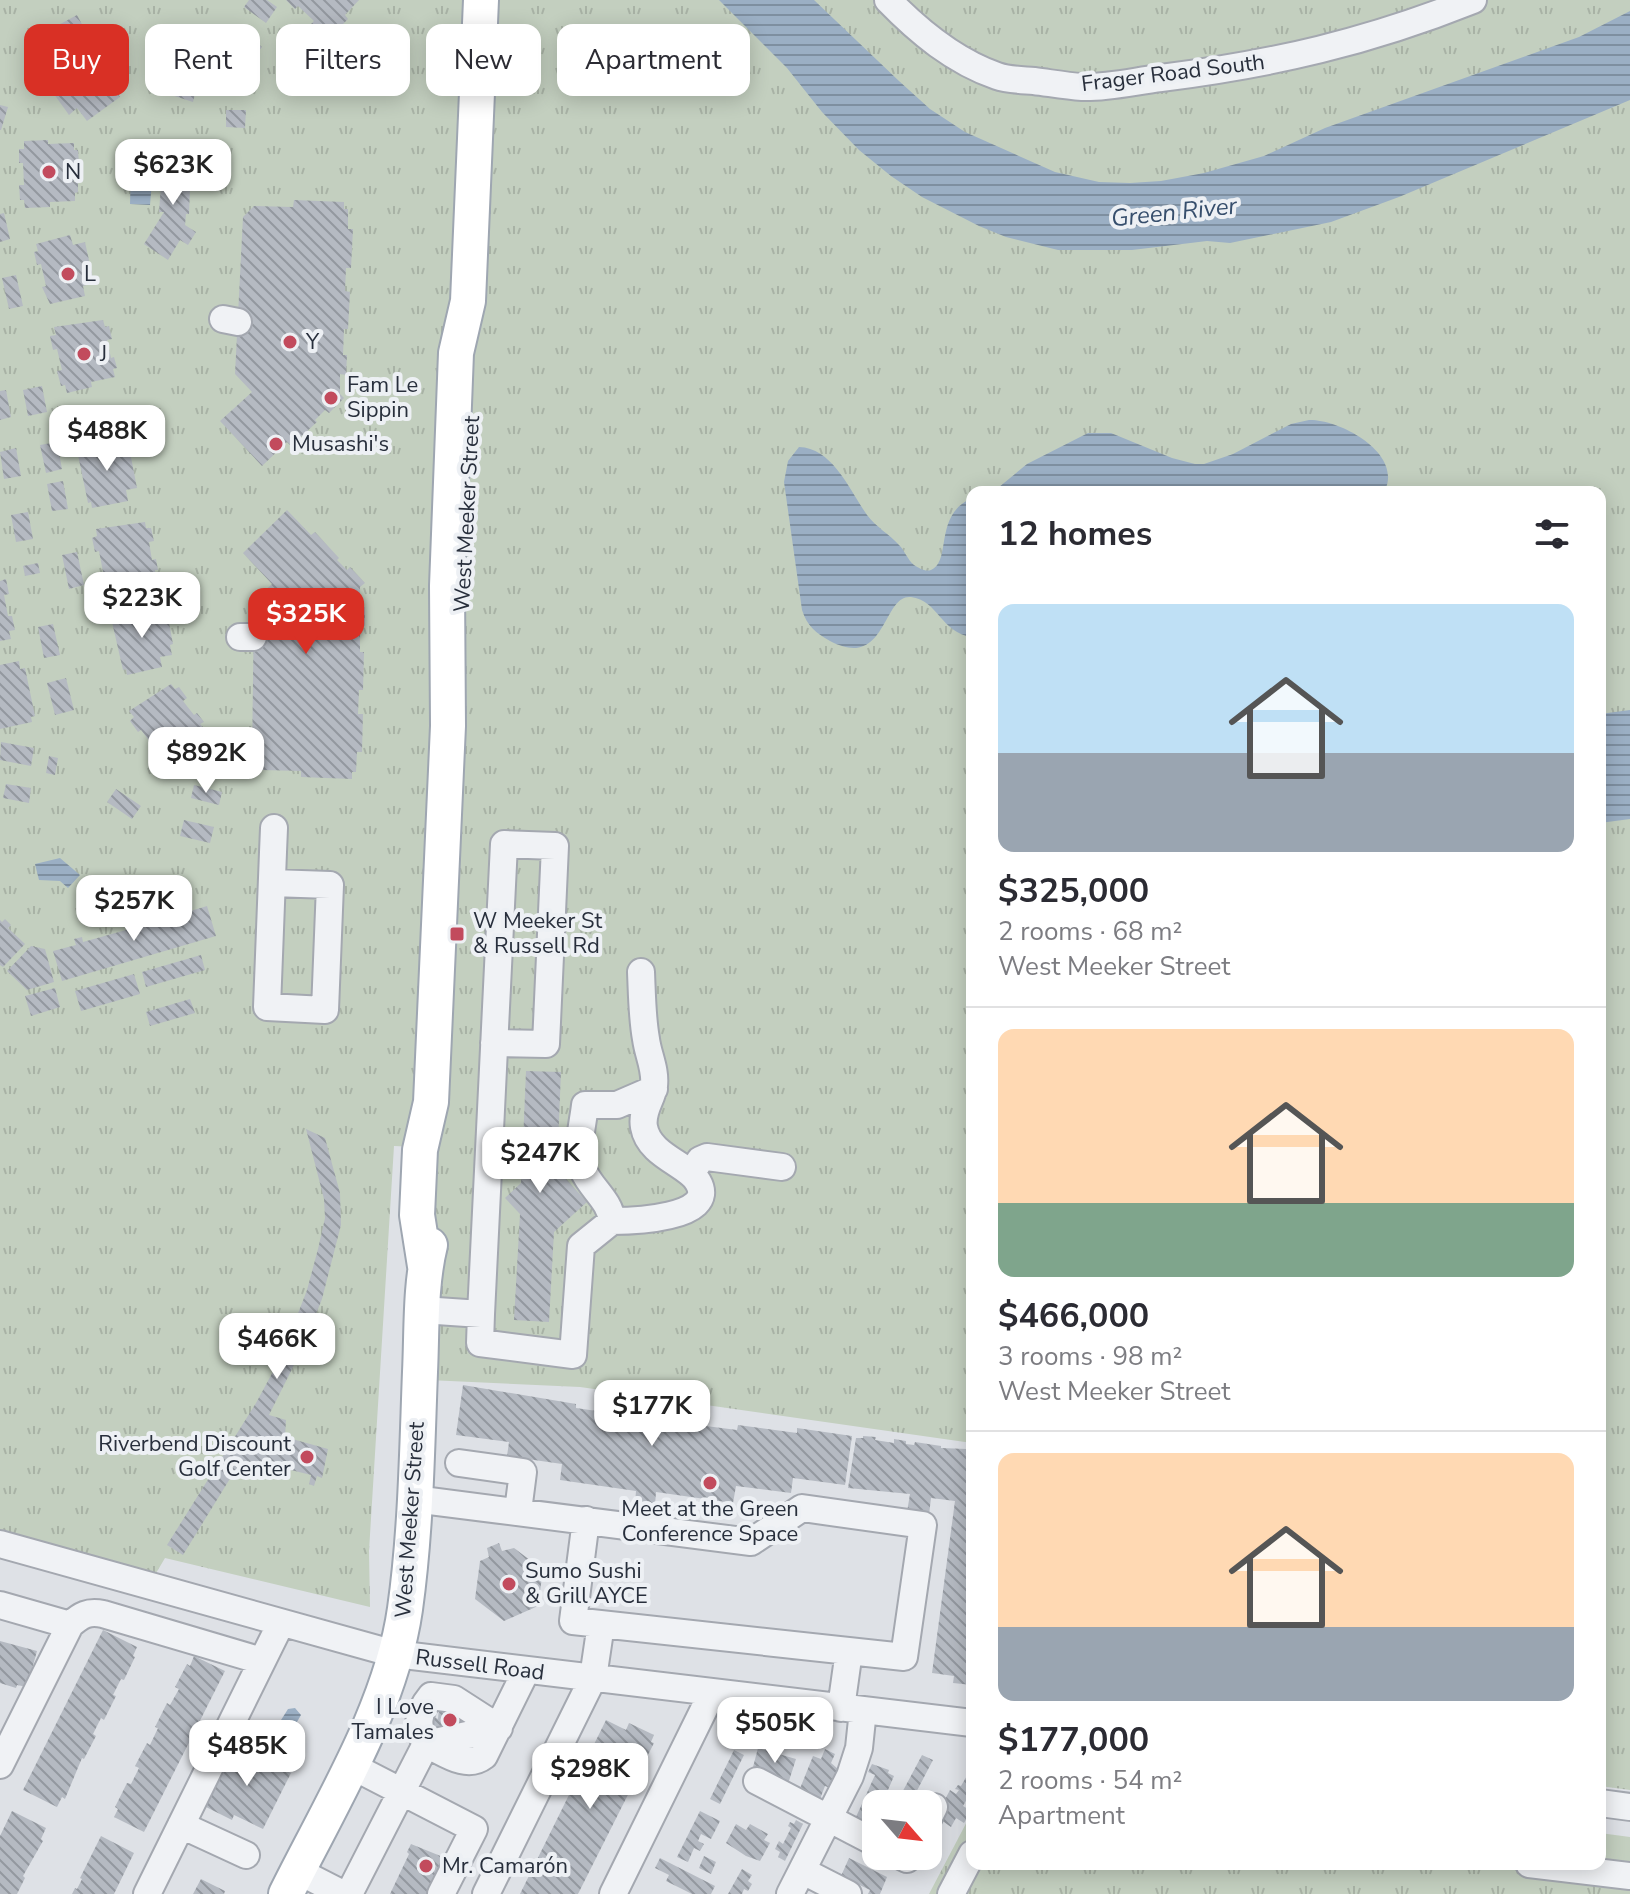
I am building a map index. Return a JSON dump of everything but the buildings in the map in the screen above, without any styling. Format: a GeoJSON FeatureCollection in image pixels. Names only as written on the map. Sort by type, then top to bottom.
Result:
{"type":"FeatureCollection","features":[{"type":"Feature","properties":{"kind":"main road","name":"West Meeker Street"},"geometry":{"type":"LineString","coordinates":[[448,726],[466,573],[474,354],[468,301],[481,0]]}},
{"type":"Feature","properties":{"kind":"main road","name":"West Meeker Street"},"geometry":{"type":"LineString","coordinates":[[292,1882],[374,1716],[395,1654],[405,1609],[414,1499],[425,1266],[437,1216],[439,1183],[440,1153],[431,1102],[448,726],[447,586],[456,353],[468,301]]}},
{"type":"Feature","properties":{"kind":"street","name":"Frager Road South"},"geometry":{"type":"LineString","coordinates":[[888,0],[921,33],[975,66],[1000,77],[1084,87],[1238,68],[1292,57],[1410,26],[1473,0]]}},
{"type":"Feature","properties":{"kind":"street"},"geometry":{"type":"LineString","coordinates":[[272,883],[330,885],[325,1010],[267,1007],[274,828]]}},
{"type":"Feature","properties":{"kind":"street"},"geometry":{"type":"LineString","coordinates":[[494,1043],[546,1044],[555,846],[504,844],[494,1043],[480,1343],[573,1355],[581,1246],[612,1221],[649,1221],[684,1210],[695,1202],[701,1192],[699,1183],[691,1174],[675,1165],[647,1138],[643,1125],[645,1106],[654,1089],[653,1060],[646,1041],[641,972]]}},
{"type":"Feature","properties":{"kind":"street"},"geometry":{"type":"LineString","coordinates":[[612,1221],[611,1210],[583,1171],[580,1158],[585,1105],[617,1105],[654,1089]]}},
{"type":"Feature","properties":{"kind":"street"},"geometry":{"type":"LineString","coordinates":[[691,1174],[700,1160],[707,1157],[782,1167]]}},
{"type":"Feature","properties":{"kind":"street"},"geometry":{"type":"LineString","coordinates":[[422,1310],[481,1314]]}},
{"type":"Feature","properties":{"kind":"street"},"geometry":{"type":"LineString","coordinates":[[459,1463],[523,1472],[518,1511]]}},
{"type":"Feature","properties":{"kind":"street"},"geometry":{"type":"LineString","coordinates":[[414,1499],[518,1511],[586,1520],[751,1542],[802,1508],[923,1525],[904,1657],[573,1621],[586,1520]]}},
{"type":"Feature","properties":{"kind":"street","name":"Russell Road"},"geometry":{"type":"LineString","coordinates":[[0,1544],[395,1654],[966,1722]]}},
{"type":"Feature","properties":{"kind":"street"},"geometry":{"type":"LineString","coordinates":[[0,1605],[70,1625]]}},
{"type":"Feature","properties":{"kind":"street"},"geometry":{"type":"LineString","coordinates":[[0,1765],[70,1625],[81,1616],[92,1612],[103,1614],[262,1661]]}},
{"type":"Feature","properties":{"kind":"street"},"geometry":{"type":"LineString","coordinates":[[147,1894],[281,1623]]}},
{"type":"Feature","properties":{"kind":"street"},"geometry":{"type":"LineString","coordinates":[[486,1894],[593,1678],[601,1624]]}},
{"type":"Feature","properties":{"kind":"street"},"geometry":{"type":"LineString","coordinates":[[790,1894],[830,1819],[859,1748],[852,1709],[849,1651]]}},
{"type":"Feature","properties":{"kind":"street"},"geometry":{"type":"LineString","coordinates":[[499,1728],[454,1699],[431,1696],[422,1710],[418,1728],[426,1744],[467,1763],[476,1762],[484,1756],[499,1728],[526,1671]]}},
{"type":"Feature","properties":{"kind":"street"},"geometry":{"type":"LineString","coordinates":[[613,1894],[712,1693]]}},
{"type":"Feature","properties":{"kind":"street"},"geometry":{"type":"LineString","coordinates":[[292,1882],[346,1894],[426,1744]]}},
{"type":"Feature","properties":{"kind":"street"},"geometry":{"type":"LineString","coordinates":[[350,1765],[474,1829],[441,1894]]}},
{"type":"Feature","properties":{"kind":"street"},"geometry":{"type":"LineString","coordinates":[[757,1781],[862,1836]]}},
{"type":"Feature","properties":{"kind":"street"},"geometry":{"type":"LineString","coordinates":[[1606,1804],[1630,1807]]}},
{"type":"Feature","properties":{"kind":"street"},"geometry":{"type":"LineString","coordinates":[[181,1825],[246,1855]]}},
{"type":"Feature","properties":{"kind":"street"},"geometry":{"type":"LineString","coordinates":[[951,1894],[966,1865]]}},
{"type":"Feature","properties":{"kind":"street"},"geometry":{"type":"LineString","coordinates":[[1580,1870],[1630,1876]]}},
{"type":"Feature","properties":{"kind":"street"},"geometry":{"type":"LineString","coordinates":[[803,1871],[848,1894]]}},
{"type":"Feature","properties":{"kind":"green space"},"geometry":{"type":"Polygon","coordinates":[[[0,0],[1630,0],[1630,1790],[1606,1787],[1606,486],[966,486],[966,1442],[580,1387],[406,1379],[415,1147],[394,1146],[369,1551],[370,1607],[165,1558],[149,1585],[0,1544],[0,0]]]}},
{"type":"Feature","properties":{"kind":"green space"},"geometry":{"type":"Polygon","coordinates":[[[966,1823],[966,1870],[1606,1870],[1606,1834],[1630,1837],[1630,1894],[929,1894],[966,1823]]]}},
{"type":"Feature","properties":{"kind":"water","name":"Green River"},"geometry":{"type":"Polygon","coordinates":[[[719,0],[814,0],[930,109],[965,132],[1055,172],[1099,182],[1161,181],[1264,156],[1325,128],[1579,37],[1630,11],[1630,100],[1399,197],[1331,222],[1230,243],[1207,241],[1132,250],[1058,250],[1006,237],[979,226],[922,197],[891,176],[859,150],[822,112],[787,68],[750,31],[750,24],[743,24],[719,0]]]}},
{"type":"Feature","properties":{"kind":"water"},"geometry":{"type":"Polygon","coordinates":[[[131,167],[153,169],[150,205],[130,204],[131,167]]]}},
{"type":"Feature","properties":{"kind":"water"},"geometry":{"type":"Polygon","coordinates":[[[1322,421],[1337,425],[1366,441],[1386,465],[1386,486],[1000,486],[1027,464],[1088,433],[1111,433],[1172,458],[1204,464],[1233,454],[1291,424],[1322,421]]]}},
{"type":"Feature","properties":{"kind":"water"},"geometry":{"type":"Polygon","coordinates":[[[799,447],[822,455],[839,472],[871,519],[899,545],[914,565],[924,570],[931,570],[937,565],[952,515],[966,502],[966,635],[953,629],[928,604],[911,597],[902,599],[894,607],[881,629],[863,646],[849,648],[820,635],[802,610],[784,482],[788,461],[799,447]]]}},
{"type":"Feature","properties":{"kind":"water"},"geometry":{"type":"Polygon","coordinates":[[[1630,710],[1630,819],[1606,822],[1606,713],[1630,710]]]}},
{"type":"Feature","properties":{"kind":"water"},"geometry":{"type":"Polygon","coordinates":[[[60,858],[80,875],[68,888],[60,881],[39,880],[35,864],[60,858]]]}},
{"type":"Feature","properties":{"kind":"water"},"geometry":{"type":"Polygon","coordinates":[[[295,1708],[301,1715],[290,1734],[291,1738],[280,1741],[275,1737],[276,1728],[288,1709],[295,1708]]]}},
{"type":"Feature","properties":{"kind":"place","name":"N"},"geometry":{"type":"Point","coordinates":[49,172]}},
{"type":"Feature","properties":{"kind":"place","name":"L"},"geometry":{"type":"Point","coordinates":[68,274]}},
{"type":"Feature","properties":{"kind":"place","name":"Y"},"geometry":{"type":"Point","coordinates":[290,342]}},
{"type":"Feature","properties":{"kind":"place","name":"J"},"geometry":{"type":"Point","coordinates":[84,354]}},
{"type":"Feature","properties":{"kind":"place","name":"Fam Le Sippin"},"geometry":{"type":"Point","coordinates":[331,398]}},
{"type":"Feature","properties":{"kind":"place","name":"Musashi's"},"geometry":{"type":"Point","coordinates":[276,444]}},
{"type":"Feature","properties":{"kind":"place","name":"W Meeker St & Russell Rd"},"geometry":{"type":"Point","coordinates":[457,934]}},
{"type":"Feature","properties":{"kind":"place","name":"Riverbend Discount Golf Center"},"geometry":{"type":"Point","coordinates":[307,1457]}},
{"type":"Feature","properties":{"kind":"place","name":"Meet at the Green Conference Space"},"geometry":{"type":"Point","coordinates":[710,1483]}},
{"type":"Feature","properties":{"kind":"place","name":"Sumo Sushi & Grill AYCE"},"geometry":{"type":"Point","coordinates":[509,1584]}},
{"type":"Feature","properties":{"kind":"place","name":"I Love Tamales"},"geometry":{"type":"Point","coordinates":[450,1720]}},
{"type":"Feature","properties":{"kind":"place","name":"Mr. Camarón"},"geometry":{"type":"Point","coordinates":[426,1866]}}]}
